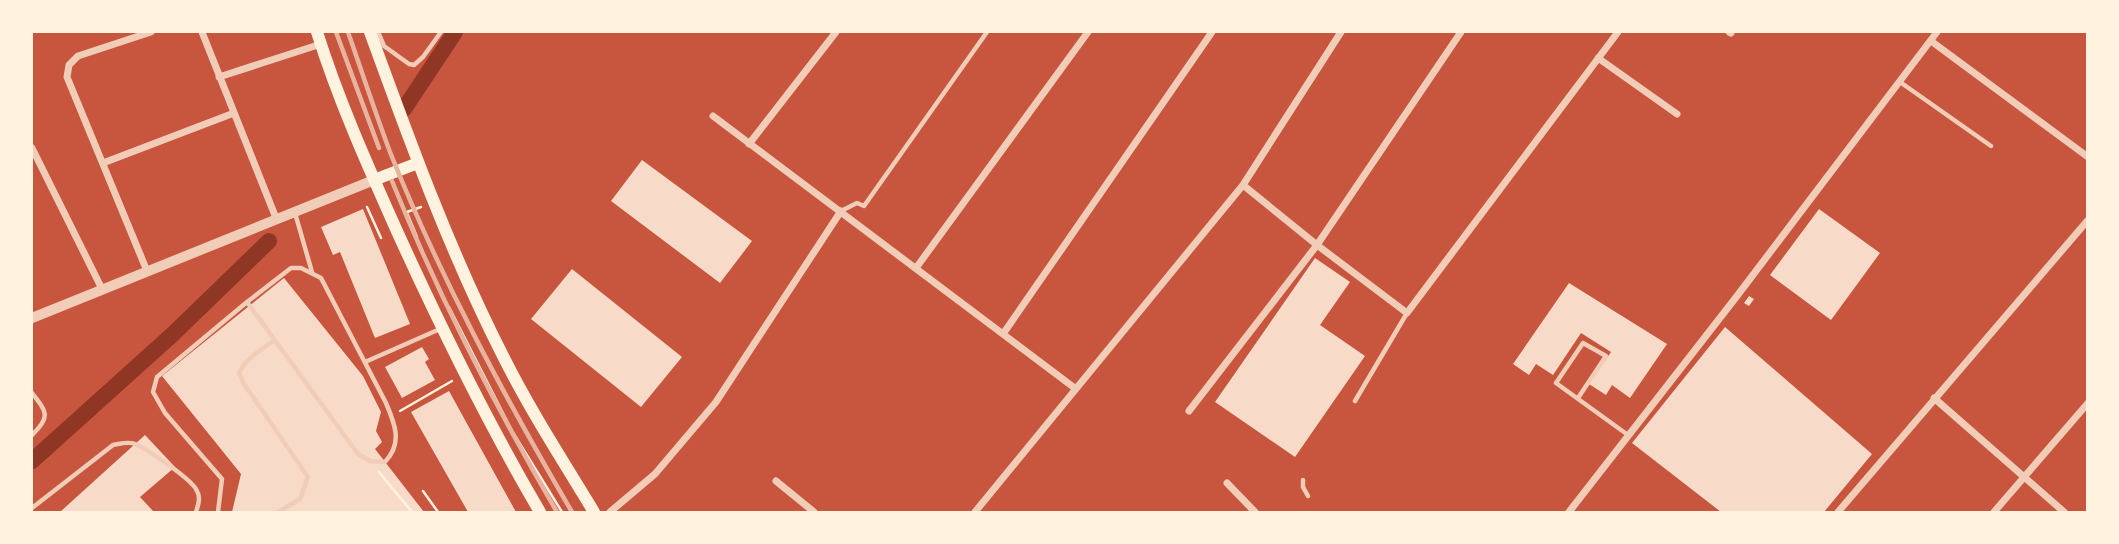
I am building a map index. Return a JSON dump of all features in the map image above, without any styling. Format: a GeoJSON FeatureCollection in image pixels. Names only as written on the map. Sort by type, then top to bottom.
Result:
{"type":"FeatureCollection","features":[{"type":"Feature","properties":{"kind":"main road"},"geometry":{"type":"LineString","coordinates":[[370,32],[418,163],[460,264],[504,357],[594,513]]}},
{"type":"Feature","properties":{"kind":"main road"},"geometry":{"type":"LineString","coordinates":[[319,38],[374,180],[441,328],[499,442],[540,513]]}},
{"type":"Feature","properties":{"kind":"main road"},"geometry":{"type":"LineString","coordinates":[[374,180],[418,163]]}},
{"type":"Feature","properties":{"kind":"street"},"geometry":{"type":"LineString","coordinates":[[147,271],[67,77],[69,65],[78,56],[150,32]]}},
{"type":"Feature","properties":{"kind":"street"},"geometry":{"type":"LineString","coordinates":[[202,32],[276,218]]}},
{"type":"Feature","properties":{"kind":"street"},"geometry":{"type":"LineString","coordinates":[[749,144],[836,32]]}},
{"type":"Feature","properties":{"kind":"street"},"geometry":{"type":"LineString","coordinates":[[916,268],[1088,32]]}},
{"type":"Feature","properties":{"kind":"street"},"geometry":{"type":"LineString","coordinates":[[1003,334],[1212,32]]}},
{"type":"Feature","properties":{"kind":"street"},"geometry":{"type":"LineString","coordinates":[[975,513],[1243,185],[1341,32]]}},
{"type":"Feature","properties":{"kind":"street"},"geometry":{"type":"LineString","coordinates":[[1189,411],[1317,245],[1461,32]]}},
{"type":"Feature","properties":{"kind":"street"},"geometry":{"type":"LineString","coordinates":[[1243,185],[1407,313],[1618,32]]}},
{"type":"Feature","properties":{"kind":"street"},"geometry":{"type":"LineString","coordinates":[[1569,513],[1937,32]]}},
{"type":"Feature","properties":{"kind":"street"},"geometry":{"type":"LineString","coordinates":[[219,77],[319,38]]}},
{"type":"Feature","properties":{"kind":"street"},"geometry":{"type":"LineString","coordinates":[[1931,41],[2088,158]]}},
{"type":"Feature","properties":{"kind":"street"},"geometry":{"type":"LineString","coordinates":[[1598,58],[1677,114]]}},
{"type":"Feature","properties":{"kind":"street"},"geometry":{"type":"LineString","coordinates":[[103,163],[234,113]]}},
{"type":"Feature","properties":{"kind":"street"},"geometry":{"type":"LineString","coordinates":[[713,116],[1076,389]]}},
{"type":"Feature","properties":{"kind":"street"},"geometry":{"type":"LineString","coordinates":[[32,151],[102,289]]}},
{"type":"Feature","properties":{"kind":"street"},"geometry":{"type":"LineString","coordinates":[[32,318],[374,180]]}},
{"type":"Feature","properties":{"kind":"street"},"geometry":{"type":"LineString","coordinates":[[610,513],[655,474],[716,402],[841,211]]}},
{"type":"Feature","properties":{"kind":"street"},"geometry":{"type":"LineString","coordinates":[[1838,513],[2088,220]]}},
{"type":"Feature","properties":{"kind":"street"},"geometry":{"type":"LineString","coordinates":[[1934,398],[2064,513]]}},
{"type":"Feature","properties":{"kind":"street"},"geometry":{"type":"LineString","coordinates":[[1994,513],[2088,403]]}},
{"type":"Feature","properties":{"kind":"street"},"geometry":{"type":"LineString","coordinates":[[776,481],[814,513]]}},
{"type":"Feature","properties":{"kind":"street"},"geometry":{"type":"LineString","coordinates":[[1227,483],[1255,513]]}},
{"type":"Feature","properties":{"kind":"lane"},"geometry":{"type":"LineString","coordinates":[[378,32],[384,46],[414,65],[440,32]]}},
{"type":"Feature","properties":{"kind":"lane"},"geometry":{"type":"LineString","coordinates":[[841,211],[857,203],[864,206],[987,32]]}},
{"type":"Feature","properties":{"kind":"lane"},"geometry":{"type":"LineString","coordinates":[[1899,82],[1990,146]]}},
{"type":"Feature","properties":{"kind":"lane"},"geometry":{"type":"LineString","coordinates":[[295,212],[313,272]]}},
{"type":"Feature","properties":{"kind":"lane"},"geometry":{"type":"LineString","coordinates":[[218,513],[222,479],[165,413],[153,393],[158,377],[247,302],[290,268],[301,268],[321,278],[391,415],[397,439],[385,462],[370,461],[358,454],[247,302]]}},
{"type":"Feature","properties":{"kind":"lane"},"geometry":{"type":"LineString","coordinates":[[1355,401],[1407,313]]}},
{"type":"Feature","properties":{"kind":"lane"},"geometry":{"type":"LineString","coordinates":[[365,362],[441,328]]}},
{"type":"Feature","properties":{"kind":"lane"},"geometry":{"type":"LineString","coordinates":[[275,340],[243,365],[239,373],[308,477],[300,499],[278,513]]}},
{"type":"Feature","properties":{"kind":"lane"},"geometry":{"type":"LineString","coordinates":[[1578,398],[1606,356],[1583,342],[1556,383],[1629,436]]}},
{"type":"Feature","properties":{"kind":"lane"},"geometry":{"type":"LineString","coordinates":[[32,393],[46,415],[44,424],[32,435]]}},
{"type":"Feature","properties":{"kind":"lane"},"geometry":{"type":"LineString","coordinates":[[32,508],[113,445],[127,442],[144,449],[189,480],[200,499],[196,513]]}},
{"type":"Feature","properties":{"kind":"lane"},"geometry":{"type":"LineString","coordinates":[[1303,480],[1308,496]]}},
{"type":"Feature","properties":{"kind":"path"},"geometry":{"type":"LineString","coordinates":[[367,207],[381,238]]}},
{"type":"Feature","properties":{"kind":"path"},"geometry":{"type":"LineString","coordinates":[[407,213],[417,238]]}},
{"type":"Feature","properties":{"kind":"path"},"geometry":{"type":"LineString","coordinates":[[446,300],[512,431],[562,513]]}},
{"type":"Feature","properties":{"kind":"path"},"geometry":{"type":"LineString","coordinates":[[391,415],[464,374]]}},
{"type":"Feature","properties":{"kind":"path"},"geometry":{"type":"LineString","coordinates":[[370,461],[412,513]]}},
{"type":"Feature","properties":{"kind":"path"},"geometry":{"type":"LineString","coordinates":[[423,491],[438,513]]}},
{"type":"Feature","properties":{"kind":"building"},"geometry":{"type":"Polygon","coordinates":[[[642,160],[752,241],[720,283],[611,201],[642,160]]]}},
{"type":"Feature","properties":{"kind":"building"},"geometry":{"type":"Polygon","coordinates":[[[363,209],[410,324],[375,338],[340,252],[333,255],[321,227],[363,209]]]}},
{"type":"Feature","properties":{"kind":"building"},"geometry":{"type":"Polygon","coordinates":[[[1819,209],[1880,253],[1831,320],[1770,275],[1819,209]]]}},
{"type":"Feature","properties":{"kind":"building"},"geometry":{"type":"Polygon","coordinates":[[[1315,258],[1350,282],[1320,325],[1365,356],[1295,457],[1215,402],[1315,258]]]}},
{"type":"Feature","properties":{"kind":"building"},"geometry":{"type":"Polygon","coordinates":[[[572,269],[682,357],[641,407],[531,319],[572,269]]]}},
{"type":"Feature","properties":{"kind":"building"},"geometry":{"type":"Polygon","coordinates":[[[284,278],[363,376],[381,412],[376,431],[382,442],[375,449],[424,512],[232,512],[241,474],[162,376],[284,278]]]}},
{"type":"Feature","properties":{"kind":"building"},"geometry":{"type":"Polygon","coordinates":[[[1569,283],[1667,344],[1630,398],[1612,385],[1606,395],[1589,384],[1611,352],[1581,333],[1553,375],[1536,364],[1529,375],[1513,364],[1569,283]]]}},
{"type":"Feature","properties":{"kind":"building"},"geometry":{"type":"Polygon","coordinates":[[[1749,296],[1754,299],[1749,306],[1744,303],[1749,296]]]}},
{"type":"Feature","properties":{"kind":"building"},"geometry":{"type":"Polygon","coordinates":[[[1725,327],[1872,454],[1824,512],[1721,512],[1632,443],[1725,327]]]}},
{"type":"Feature","properties":{"kind":"building"},"geometry":{"type":"Polygon","coordinates":[[[422,347],[429,359],[425,362],[435,380],[402,398],[385,367],[422,347]]]}},
{"type":"Feature","properties":{"kind":"building"},"geometry":{"type":"Polygon","coordinates":[[[449,391],[516,512],[468,512],[411,412],[449,391]]]}},
{"type":"Feature","properties":{"kind":"building"},"geometry":{"type":"Polygon","coordinates":[[[145,435],[175,467],[140,497],[152,512],[60,512],[145,435]]]}},
{"type":"Feature","properties":{"kind":"waterway"},"geometry":{"type":"LineString","coordinates":[[404,109],[455,32]]}},
{"type":"Feature","properties":{"kind":"waterway"},"geometry":{"type":"LineString","coordinates":[[32,461],[173,334],[269,241]]}},
{"type":"Feature","properties":{"kind":"railway"},"geometry":{"type":"LineString","coordinates":[[336,32],[379,148]]}},
{"type":"Feature","properties":{"kind":"railway"},"geometry":{"type":"LineString","coordinates":[[348,32],[390,152],[430,245],[498,380],[572,512]]}},
{"type":"Feature","properties":{"kind":"railway"},"geometry":{"type":"LineString","coordinates":[[392,181],[468,350],[557,512]]}}]}
